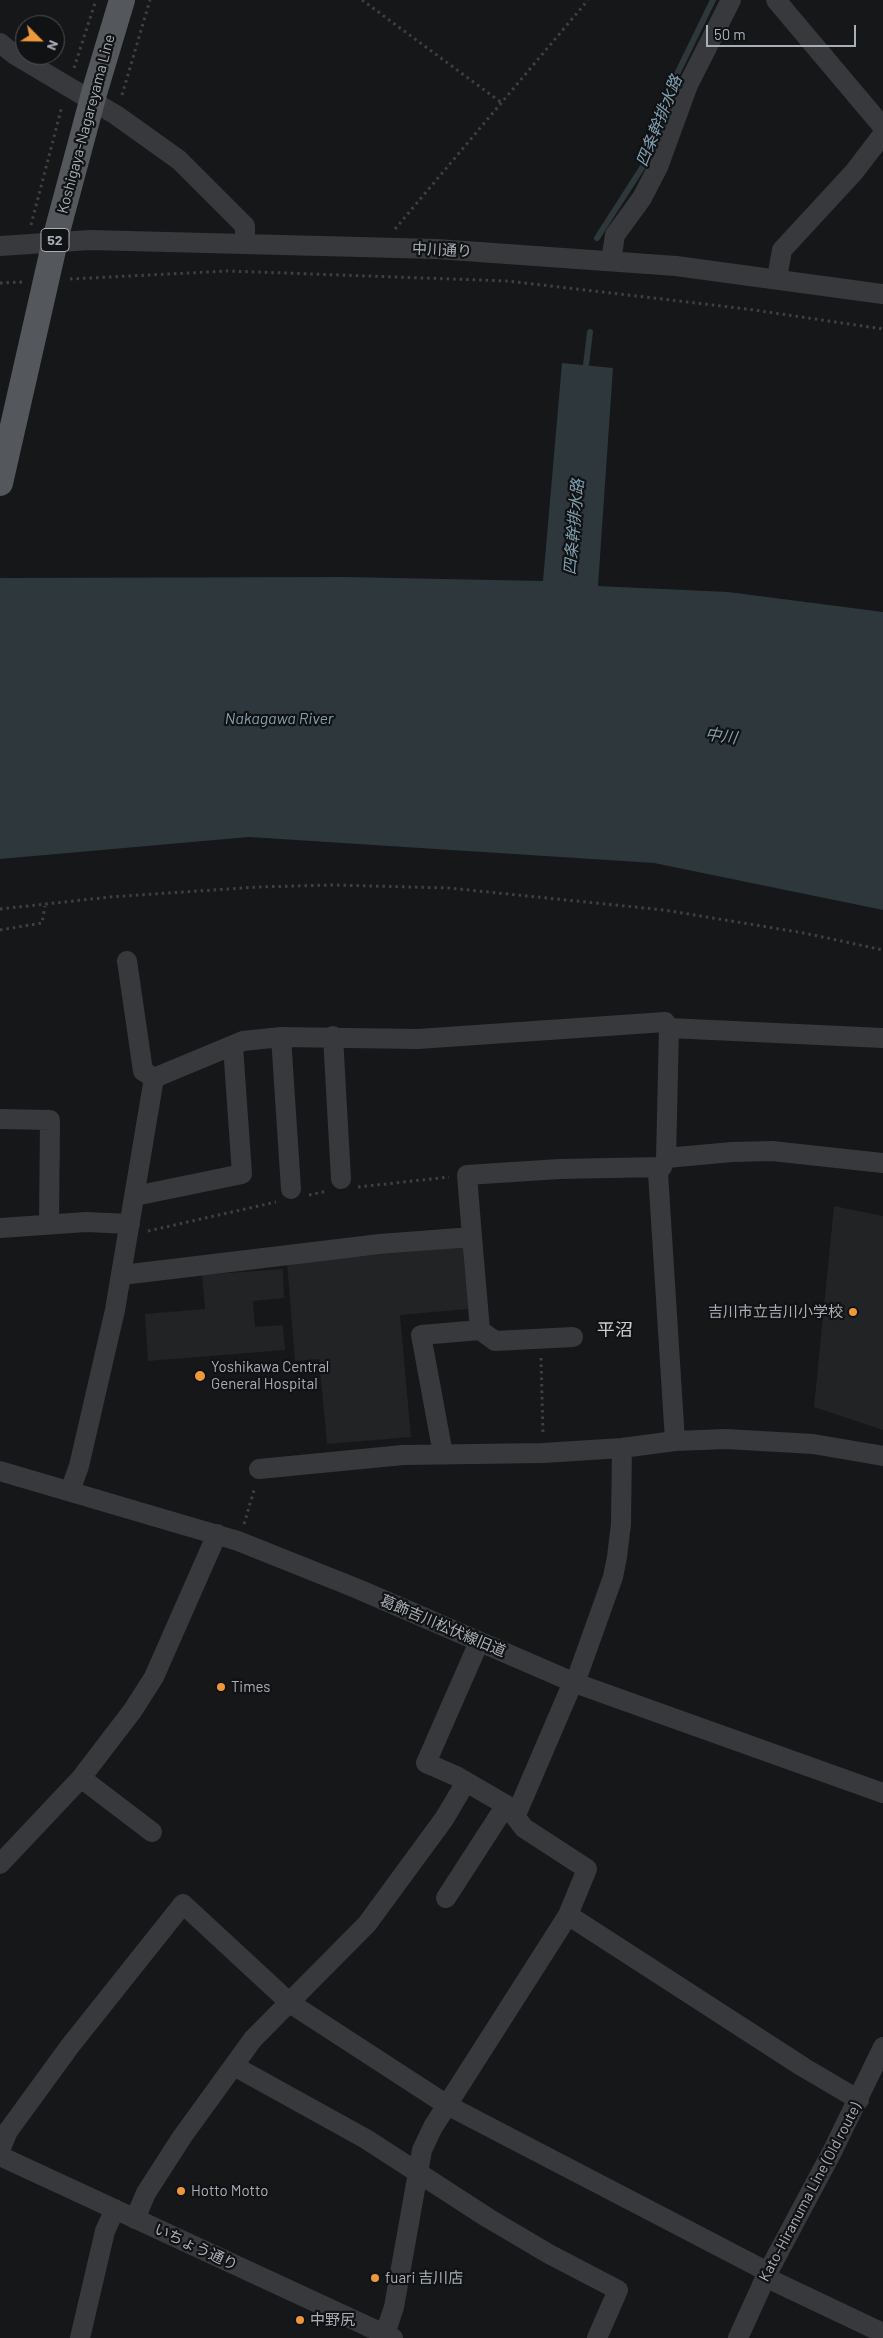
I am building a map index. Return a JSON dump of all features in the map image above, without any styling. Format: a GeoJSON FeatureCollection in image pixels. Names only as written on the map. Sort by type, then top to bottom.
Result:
{"type":"FeatureCollection","features":[{"type":"Feature","properties":{"kind":"main road","name":"Koshigaya-Nagareyama Line"},"geometry":{"type":"LineString","coordinates":[[0,483],[58,228],[95,90],[122,0]]}},
{"type":"Feature","properties":{"kind":"street"},"geometry":{"type":"LineString","coordinates":[[611,261],[615,235],[642,198],[658,166],[688,85],[732,0]]}},
{"type":"Feature","properties":{"kind":"street"},"geometry":{"type":"LineString","coordinates":[[776,0],[883,127]]}},
{"type":"Feature","properties":{"kind":"street"},"geometry":{"type":"LineString","coordinates":[[0,43],[15,55],[116,115],[180,160],[224,202],[245,226],[245,244]]}},
{"type":"Feature","properties":{"kind":"street"},"geometry":{"type":"LineString","coordinates":[[776,278],[782,250],[854,172],[883,134]]}},
{"type":"Feature","properties":{"kind":"street","name":"中川通り"},"geometry":{"type":"LineString","coordinates":[[0,246],[26,242],[90,240],[385,247],[611,261],[776,278],[883,294]]}},
{"type":"Feature","properties":{"kind":"street"},"geometry":{"type":"LineString","coordinates":[[127,961],[143,1070],[154,1078]]}},
{"type":"Feature","properties":{"kind":"street"},"geometry":{"type":"LineString","coordinates":[[154,1078],[243,1041],[281,1037],[333,1036],[428,1038],[664,1022],[669,1028],[664,1162],[658,1173],[675,1441]]}},
{"type":"Feature","properties":{"kind":"street"},"geometry":{"type":"LineString","coordinates":[[669,1028],[883,1038]]}},
{"type":"Feature","properties":{"kind":"street"},"geometry":{"type":"LineString","coordinates":[[333,1036],[341,1179]]}},
{"type":"Feature","properties":{"kind":"street"},"geometry":{"type":"LineString","coordinates":[[281,1037],[290,1189]]}},
{"type":"Feature","properties":{"kind":"street"},"geometry":{"type":"LineString","coordinates":[[135,1196],[242,1174],[233,1046]]}},
{"type":"Feature","properties":{"kind":"street"},"geometry":{"type":"LineString","coordinates":[[70,1491],[79,1466],[122,1275],[154,1078]]}},
{"type":"Feature","properties":{"kind":"street"},"geometry":{"type":"LineString","coordinates":[[0,1119],[50,1120],[49,1224]]}},
{"type":"Feature","properties":{"kind":"street"},"geometry":{"type":"LineString","coordinates":[[480,1330],[467,1175],[664,1162],[732,1152],[772,1151],[883,1162]]}},
{"type":"Feature","properties":{"kind":"street"},"geometry":{"type":"LineString","coordinates":[[0,1228],[86,1222],[130,1224]]}},
{"type":"Feature","properties":{"kind":"street"},"geometry":{"type":"LineString","coordinates":[[122,1275],[380,1244],[472,1237]]}},
{"type":"Feature","properties":{"kind":"street"},"geometry":{"type":"LineString","coordinates":[[443,1454],[421,1335],[480,1330],[495,1341],[573,1336]]}},
{"type":"Feature","properties":{"kind":"street"},"geometry":{"type":"LineString","coordinates":[[259,1469],[403,1455],[543,1453],[622,1448],[675,1441],[760,1440],[813,1444],[883,1456]]}},
{"type":"Feature","properties":{"kind":"street"},"geometry":{"type":"LineString","coordinates":[[446,1898],[511,1810],[574,1682],[613,1577],[621,1524],[622,1448]]}},
{"type":"Feature","properties":{"kind":"street","name":"葛飾吉川松伏線旧道"},"geometry":{"type":"LineString","coordinates":[[0,1471],[238,1541],[574,1682],[883,1793]]}},
{"type":"Feature","properties":{"kind":"street"},"geometry":{"type":"LineString","coordinates":[[0,1864],[81,1778],[133,1710],[154,1678],[216,1534]]}},
{"type":"Feature","properties":{"kind":"street"},"geometry":{"type":"LineString","coordinates":[[389,2336],[422,2150],[433,2127],[568,1915],[586,1869],[524,1828],[511,1810],[466,1782],[426,1763],[479,1642]]}},
{"type":"Feature","properties":{"kind":"street"},"geometry":{"type":"LineString","coordinates":[[81,1778],[152,1832]]}},
{"type":"Feature","properties":{"kind":"street"},"geometry":{"type":"LineString","coordinates":[[135,2219],[151,2185],[253,2040],[367,1924],[444,1819],[466,1782]]}},
{"type":"Feature","properties":{"kind":"street"},"geometry":{"type":"LineString","coordinates":[[0,2150],[8,2131],[70,2046],[183,1904],[290,2003],[447,2105],[766,2274],[883,2333]]}},
{"type":"Feature","properties":{"kind":"street"},"geometry":{"type":"LineString","coordinates":[[568,1915],[803,2068],[858,2100]]}},
{"type":"Feature","properties":{"kind":"street","name":"Kato-Hiranuma Line (Old route)"},"geometry":{"type":"LineString","coordinates":[[738,2338],[766,2274],[858,2100],[883,2047]]}},
{"type":"Feature","properties":{"kind":"street"},"geometry":{"type":"LineString","coordinates":[[234,2066],[366,2139],[541,2250],[618,2290],[597,2338]]}},
{"type":"Feature","properties":{"kind":"street","name":"いちょう通り"},"geometry":{"type":"LineString","coordinates":[[0,2156],[389,2336]]}},
{"type":"Feature","properties":{"kind":"street"},"geometry":{"type":"LineString","coordinates":[[80,2338],[105,2231],[115,2209]]}},
{"type":"Feature","properties":{"kind":"path"},"geometry":{"type":"LineString","coordinates":[[26,242],[68,85],[96,0]]}},
{"type":"Feature","properties":{"kind":"path"},"geometry":{"type":"LineString","coordinates":[[116,115],[150,0]]}},
{"type":"Feature","properties":{"kind":"path"},"geometry":{"type":"LineString","coordinates":[[362,0],[502,103]]}},
{"type":"Feature","properties":{"kind":"path"},"geometry":{"type":"LineString","coordinates":[[385,247],[398,225],[588,0]]}},
{"type":"Feature","properties":{"kind":"path"},"geometry":{"type":"LineString","coordinates":[[70,279],[228,271],[508,281],[747,309],[883,329]]}},
{"type":"Feature","properties":{"kind":"path"},"geometry":{"type":"LineString","coordinates":[[0,283],[30,281]]}},
{"type":"Feature","properties":{"kind":"path"},"geometry":{"type":"LineString","coordinates":[[0,909],[44,906],[110,897],[257,887],[334,885],[449,888],[664,910],[804,933],[883,950]]}},
{"type":"Feature","properties":{"kind":"path"},"geometry":{"type":"LineString","coordinates":[[0,930],[42,923],[44,906]]}},
{"type":"Feature","properties":{"kind":"path"},"geometry":{"type":"LineString","coordinates":[[541,1338],[543,1453]]}},
{"type":"Feature","properties":{"kind":"path"},"geometry":{"type":"LineString","coordinates":[[238,1541],[259,1469]]}},
{"type":"Feature","properties":{"kind":"shaded area","name":"吉川市立吉川小学校"},"geometry":{"type":"Polygon","coordinates":[[[834,1206],[883,1216],[883,1430],[814,1407],[834,1206]]]}},
{"type":"Feature","properties":{"kind":"shaded area"},"geometry":{"type":"Polygon","coordinates":[[[463,1247],[468,1309],[400,1315],[411,1437],[327,1444],[319,1359],[295,1361],[287,1263],[463,1247]]]}},
{"type":"Feature","properties":{"kind":"shaded area"},"geometry":{"type":"Polygon","coordinates":[[[283,1269],[284,1298],[253,1301],[255,1327],[283,1325],[285,1350],[148,1361],[145,1314],[205,1309],[202,1275],[283,1269]]]}},
{"type":"Feature","properties":{"kind":"water"},"geometry":{"type":"Polygon","coordinates":[[[562,363],[613,368],[598,586],[728,592],[883,612],[883,910],[654,863],[249,837],[0,859],[0,578],[345,577],[543,581],[562,363]]]}},
{"type":"Feature","properties":{"kind":"waterway","name":"四条幹排水路"},"geometry":{"type":"LineString","coordinates":[[597,238],[647,160],[677,74],[713,0]]}},
{"type":"Feature","properties":{"kind":"waterway","name":"四条幹排水路"},"geometry":{"type":"LineString","coordinates":[[585,373],[590,332]]}},
{"type":"Feature","properties":{"kind":"place","name":"吉川市立吉川小学校"},"geometry":{"type":"Point","coordinates":[853,1312]}},
{"type":"Feature","properties":{"kind":"place","name":"Yoshikawa Central General Hospital"},"geometry":{"type":"Point","coordinates":[200,1376]}},
{"type":"Feature","properties":{"kind":"place","name":"Times"},"geometry":{"type":"Point","coordinates":[221,1687]}},
{"type":"Feature","properties":{"kind":"place","name":"Hotto Motto"},"geometry":{"type":"Point","coordinates":[181,2191]}},
{"type":"Feature","properties":{"kind":"place","name":"fuari 吉川店"},"geometry":{"type":"Point","coordinates":[375,2278]}},
{"type":"Feature","properties":{"kind":"place","name":"中野尻"},"geometry":{"type":"Point","coordinates":[300,2320]}},
{"type":"Feature","properties":{"kind":"district","name":"平沼"},"geometry":{"type":"Point","coordinates":[615,1330]}},
{"type":"Feature","properties":{"kind":"water label","name":"Nakagawa River"},"geometry":{"type":"Point","coordinates":[279,719]}},
{"type":"Feature","properties":{"kind":"water label","name":"中川"},"geometry":{"type":"Point","coordinates":[721,736]}}]}
